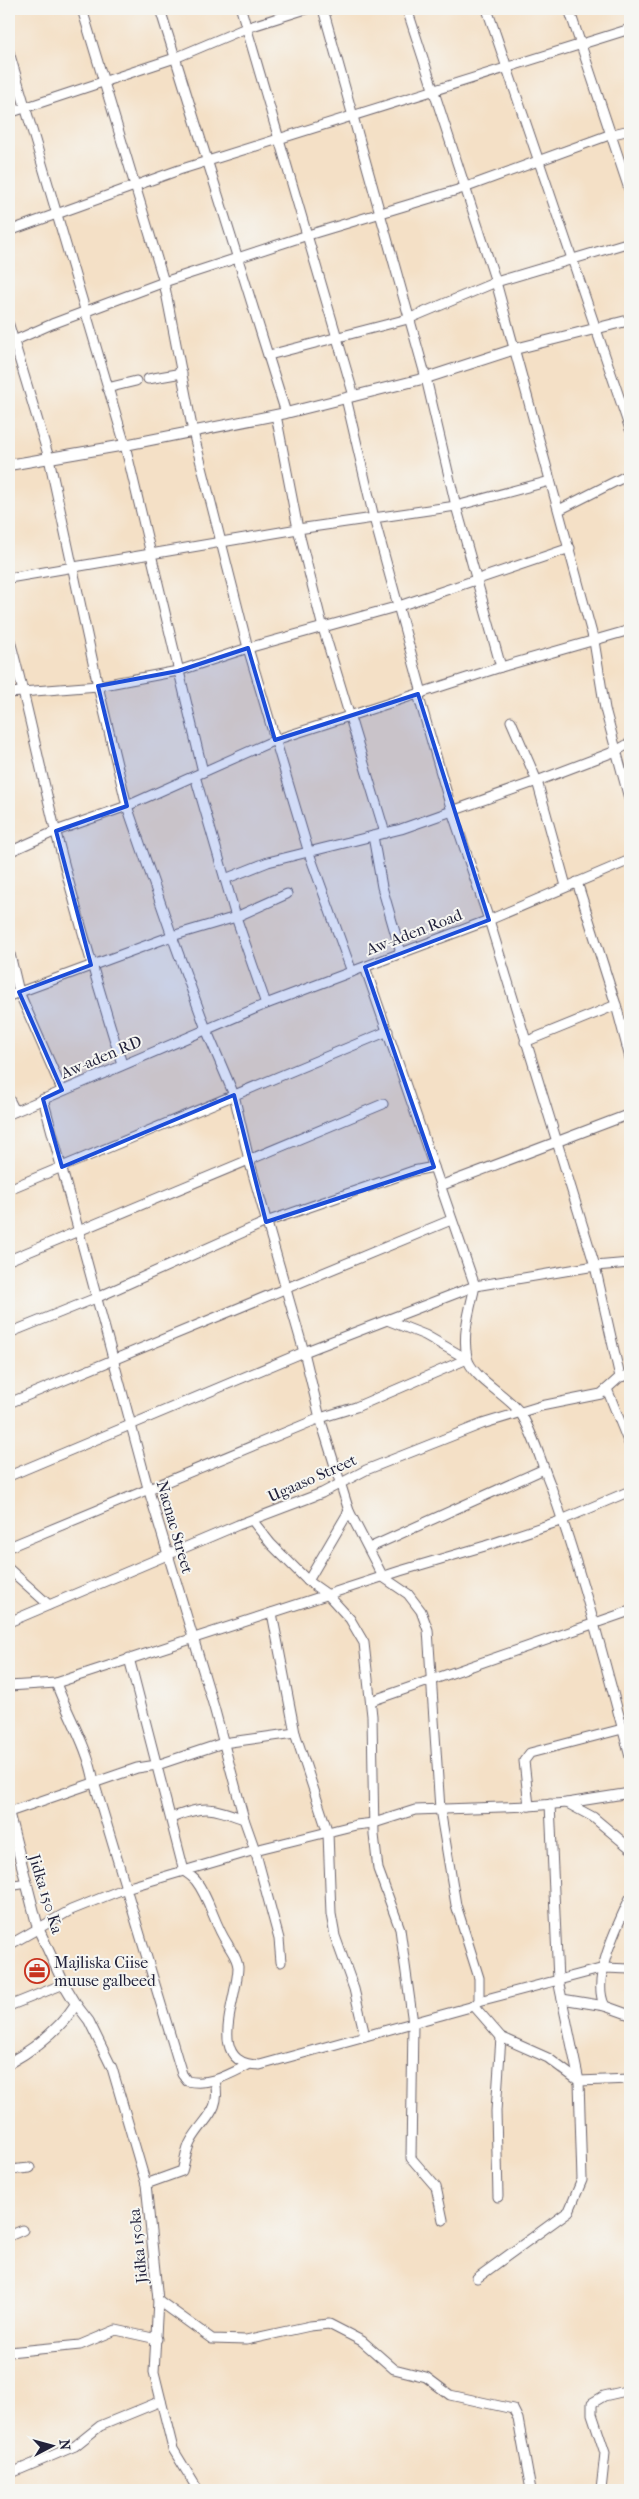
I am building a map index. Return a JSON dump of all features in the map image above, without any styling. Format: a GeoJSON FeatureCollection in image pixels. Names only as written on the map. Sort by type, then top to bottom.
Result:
{"type":"FeatureCollection","features":[{"type":"Feature","properties":{"kind":"street"},"geometry":{"type":"LineString","coordinates":[[82,9],[164,282],[193,432],[248,648],[309,853],[352,972]]}},
{"type":"Feature","properties":{"kind":"street"},"geometry":{"type":"LineString","coordinates":[[160,9],[269,356],[281,414],[298,529],[323,628],[385,833]]}},
{"type":"Feature","properties":{"kind":"street"},"geometry":{"type":"LineString","coordinates":[[242,9],[278,139],[338,338],[374,518],[399,606],[420,694],[452,811],[489,920],[595,1266],[620,1377],[630,1375]]}},
{"type":"Feature","properties":{"kind":"street"},"geometry":{"type":"LineString","coordinates":[[9,113],[175,58],[246,28],[306,9]]}},
{"type":"Feature","properties":{"kind":"street"},"geometry":{"type":"LineString","coordinates":[[323,9],[426,378],[456,506],[501,667]]}},
{"type":"Feature","properties":{"kind":"street"},"geometry":{"type":"LineString","coordinates":[[407,9],[496,282],[515,349],[594,641],[605,709],[630,802]]}},
{"type":"Feature","properties":{"kind":"street"},"geometry":{"type":"LineString","coordinates":[[487,9],[506,68],[540,160],[630,429]]}},
{"type":"Feature","properties":{"kind":"street"},"geometry":{"type":"LineString","coordinates":[[569,9],[609,135],[630,192]]}},
{"type":"Feature","properties":{"kind":"street"},"geometry":{"type":"LineString","coordinates":[[9,230],[136,184],[207,161],[434,92],[630,29]]}},
{"type":"Feature","properties":{"kind":"street"},"geometry":{"type":"LineString","coordinates":[[9,52],[125,445],[178,671],[199,774],[225,879],[266,1004]]}},
{"type":"Feature","properties":{"kind":"street"},"geometry":{"type":"LineString","coordinates":[[11,343],[84,311],[164,282],[308,235],[464,188],[609,135],[630,130]]}},
{"type":"Feature","properties":{"kind":"street"},"geometry":{"type":"LineString","coordinates":[[269,356],[408,318],[496,282],[573,261],[630,242]]}},
{"type":"Feature","properties":{"kind":"street"},"geometry":{"type":"LineString","coordinates":[[9,465],[125,445],[281,414],[426,378],[515,349],[630,320]]}},
{"type":"Feature","properties":{"kind":"street"},"geometry":{"type":"LineString","coordinates":[[9,325],[11,343],[49,458],[74,567],[98,686],[127,806],[206,1029],[234,1095],[249,1160],[304,1352],[320,1418],[349,1511],[383,1577],[408,1594],[421,1611],[428,1630],[440,1809],[456,1905],[479,1978],[476,2003],[501,2037],[548,2058],[578,2081],[630,2079]]}},
{"type":"Feature","properties":{"kind":"street"},"geometry":{"type":"LineString","coordinates":[[148,380],[182,373]]}},
{"type":"Feature","properties":{"kind":"street"},"geometry":{"type":"LineString","coordinates":[[107,388],[136,381]]}},
{"type":"Feature","properties":{"kind":"street"},"geometry":{"type":"LineString","coordinates":[[559,510],[630,474]]}},
{"type":"Feature","properties":{"kind":"street"},"geometry":{"type":"LineString","coordinates":[[9,578],[150,556],[298,529],[456,506],[550,480]]}},
{"type":"Feature","properties":{"kind":"street"},"geometry":{"type":"LineString","coordinates":[[9,693],[98,686],[178,671],[248,648],[399,606],[570,548]]}},
{"type":"Feature","properties":{"kind":"street"},"geometry":{"type":"LineString","coordinates":[[9,852],[56,831],[127,806],[275,740],[350,714],[420,694],[501,667],[630,630]]}},
{"type":"Feature","properties":{"kind":"street"},"geometry":{"type":"LineString","coordinates":[[9,637],[90,965],[122,1064]]}},
{"type":"Feature","properties":{"kind":"street"},"geometry":{"type":"LineString","coordinates":[[511,721],[537,781],[566,886]]}},
{"type":"Feature","properties":{"kind":"street"},"geometry":{"type":"LineString","coordinates":[[225,879],[268,862],[385,833],[452,811],[616,751],[630,743]]}},
{"type":"Feature","properties":{"kind":"street"},"geometry":{"type":"LineString","coordinates":[[373,836],[382,887],[400,953]]}},
{"type":"Feature","properties":{"kind":"street","name":"Aw-Aden Road"},"geometry":{"type":"LineString","coordinates":[[206,1029],[266,1004],[489,920],[630,860]]}},
{"type":"Feature","properties":{"kind":"street"},"geometry":{"type":"LineString","coordinates":[[577,882],[616,1005],[630,1058]]}},
{"type":"Feature","properties":{"kind":"street"},"geometry":{"type":"LineString","coordinates":[[9,996],[172,936],[236,917],[286,894]]}},
{"type":"Feature","properties":{"kind":"street"},"geometry":{"type":"LineString","coordinates":[[9,950],[20,992],[62,1090]]}},
{"type":"Feature","properties":{"kind":"street"},"geometry":{"type":"LineString","coordinates":[[365,967],[475,1286],[465,1329],[467,1359]]}},
{"type":"Feature","properties":{"kind":"street"},"geometry":{"type":"LineString","coordinates":[[525,1042],[616,1005]]}},
{"type":"Feature","properties":{"kind":"street","name":"Aw-aden RD"},"geometry":{"type":"LineString","coordinates":[[12,1112],[206,1029]]}},
{"type":"Feature","properties":{"kind":"street"},"geometry":{"type":"LineString","coordinates":[[9,1188],[388,1031]]}},
{"type":"Feature","properties":{"kind":"street"},"geometry":{"type":"LineString","coordinates":[[9,1098],[12,1112]]}},
{"type":"Feature","properties":{"kind":"street","name":"Nacnac Street"},"geometry":{"type":"LineString","coordinates":[[43,1099],[148,1488],[214,1707],[244,1819],[255,1850],[279,1939],[281,1962]]}},
{"type":"Feature","properties":{"kind":"street"},"geometry":{"type":"LineString","coordinates":[[9,1260],[383,1104]]}},
{"type":"Feature","properties":{"kind":"street"},"geometry":{"type":"LineString","coordinates":[[440,1186],[630,1114]]}},
{"type":"Feature","properties":{"kind":"street"},"geometry":{"type":"LineString","coordinates":[[9,1333],[96,1298],[266,1222],[413,1171],[434,1166]]}},
{"type":"Feature","properties":{"kind":"street"},"geometry":{"type":"LineString","coordinates":[[9,1403],[451,1220]]}},
{"type":"Feature","properties":{"kind":"street"},"geometry":{"type":"LineString","coordinates":[[9,1476],[304,1352],[475,1286],[595,1266],[630,1263]]}},
{"type":"Feature","properties":{"kind":"street"},"geometry":{"type":"LineString","coordinates":[[387,1320],[425,1335],[467,1359],[494,1389],[521,1412],[563,1519],[593,1624],[626,1728],[630,1757]]}},
{"type":"Feature","properties":{"kind":"street"},"geometry":{"type":"LineString","coordinates":[[9,1547],[320,1418],[356,1407],[467,1359]]}},
{"type":"Feature","properties":{"kind":"street","name":"Ugaaso Street"},"geometry":{"type":"LineString","coordinates":[[9,1622],[167,1554],[322,1493],[341,1482],[482,1424],[565,1401],[592,1397],[607,1389],[620,1377]]}},
{"type":"Feature","properties":{"kind":"street"},"geometry":{"type":"LineString","coordinates":[[607,1389],[630,1446]]}},
{"type":"Feature","properties":{"kind":"street"},"geometry":{"type":"LineString","coordinates":[[368,1548],[544,1468]]}},
{"type":"Feature","properties":{"kind":"street"},"geometry":{"type":"LineString","coordinates":[[9,1686],[56,1683],[192,1637],[485,1546],[563,1519],[630,1490]]}},
{"type":"Feature","properties":{"kind":"street"},"geometry":{"type":"LineString","coordinates":[[308,1581],[349,1511]]}},
{"type":"Feature","properties":{"kind":"street"},"geometry":{"type":"LineString","coordinates":[[252,1520],[270,1544],[308,1581],[328,1595],[350,1619],[364,1643],[371,1701],[374,1823],[378,1869],[400,1929],[413,2023],[411,2158],[436,2187],[443,2220]]}},
{"type":"Feature","properties":{"kind":"street"},"geometry":{"type":"LineString","coordinates":[[9,1569],[49,1605]]}},
{"type":"Feature","properties":{"kind":"street"},"geometry":{"type":"LineString","coordinates":[[371,1701],[630,1611]]}},
{"type":"Feature","properties":{"kind":"street"},"geometry":{"type":"LineString","coordinates":[[272,1613],[295,1733],[328,1833],[331,1914],[334,1936],[354,1989],[365,2036]]}},
{"type":"Feature","properties":{"kind":"street"},"geometry":{"type":"LineString","coordinates":[[129,1658],[184,1871],[195,1880],[218,1928],[235,1954],[238,1967],[228,2042],[233,2054],[248,2065]]}},
{"type":"Feature","properties":{"kind":"street"},"geometry":{"type":"LineString","coordinates":[[56,1683],[70,1719],[90,1760],[94,1782],[182,2074],[187,2081],[197,2083],[215,2081],[248,2065],[260,2065],[604,1968],[630,1969]]}},
{"type":"Feature","properties":{"kind":"street"},"geometry":{"type":"LineString","coordinates":[[529,1806],[524,1761],[530,1753],[626,1728]]}},
{"type":"Feature","properties":{"kind":"street"},"geometry":{"type":"LineString","coordinates":[[9,1814],[94,1782],[137,1768],[156,1765],[223,1743],[295,1733]]}},
{"type":"Feature","properties":{"kind":"street"},"geometry":{"type":"LineString","coordinates":[[9,1945],[23,1939],[38,1928],[71,1910],[126,1888],[255,1850],[374,1823],[415,1810],[567,1803],[630,1793]]}},
{"type":"Feature","properties":{"kind":"street"},"geometry":{"type":"LineString","coordinates":[[567,1803],[593,1817],[630,1848]]}},
{"type":"Feature","properties":{"kind":"street"},"geometry":{"type":"LineString","coordinates":[[477,2278],[569,2210],[582,2180],[578,2081],[558,1980],[550,1804]]}},
{"type":"Feature","properties":{"kind":"street"},"geometry":{"type":"LineString","coordinates":[[171,1818],[190,1810],[213,1808],[244,1819]]}},
{"type":"Feature","properties":{"kind":"street","name":"Jidka 150 Ka"},"geometry":{"type":"LineString","coordinates":[[9,1814],[38,1928],[64,1984],[76,2004]]}},
{"type":"Feature","properties":{"kind":"street"},"geometry":{"type":"LineString","coordinates":[[9,1886],[27,1883]]}},
{"type":"Feature","properties":{"kind":"street"},"geometry":{"type":"LineString","coordinates":[[605,2006],[600,1998],[599,1988],[611,1940],[630,1898]]}},
{"type":"Feature","properties":{"kind":"street"},"geometry":{"type":"LineString","coordinates":[[9,2006],[64,1984]]}},
{"type":"Feature","properties":{"kind":"street"},"geometry":{"type":"LineString","coordinates":[[562,1999],[605,2006],[630,2016]]}},
{"type":"Feature","properties":{"kind":"street"},"geometry":{"type":"LineString","coordinates":[[9,2063],[31,2051],[76,2004]]}},
{"type":"Feature","properties":{"kind":"street","name":"Jidka 150ka"},"geometry":{"type":"LineString","coordinates":[[76,2004],[89,2021],[112,2068],[146,2184],[158,2300],[154,2372],[173,2449],[198,2490]]}},
{"type":"Feature","properties":{"kind":"street"},"geometry":{"type":"LineString","coordinates":[[498,2197],[496,2111],[501,2037]]}},
{"type":"Feature","properties":{"kind":"street"},"geometry":{"type":"LineString","coordinates":[[146,2184],[182,2171],[189,2142],[212,2112],[218,2096],[215,2081]]}},
{"type":"Feature","properties":{"kind":"street"},"geometry":{"type":"LineString","coordinates":[[9,2170],[30,2168]]}},
{"type":"Feature","properties":{"kind":"street"},"geometry":{"type":"LineString","coordinates":[[9,2236],[23,2230]]}},
{"type":"Feature","properties":{"kind":"street"},"geometry":{"type":"LineString","coordinates":[[158,2300],[212,2339],[246,2340],[328,2324],[362,2341],[394,2369],[426,2377],[450,2395],[513,2409],[518,2419],[531,2490]]}},
{"type":"Feature","properties":{"kind":"street"},"geometry":{"type":"LineString","coordinates":[[9,2352],[80,2345],[116,2330],[157,2339]]}},
{"type":"Feature","properties":{"kind":"street"},"geometry":{"type":"LineString","coordinates":[[601,2490],[605,2453],[592,2414],[592,2403],[604,2396],[630,2390]]}},
{"type":"Feature","properties":{"kind":"street"},"geometry":{"type":"LineString","coordinates":[[9,2474],[75,2446],[100,2426],[161,2401]]}},
{"type":"Feature","properties":{"kind":"highlighted area"},"geometry":{"type":"Polygon","coordinates":[[[248,648],[275,740],[418,694],[489,920],[365,967],[434,1167],[266,1222],[234,1095],[62,1167],[43,1099],[62,1090],[19,992],[91,965],[56,831],[127,806],[98,686],[178,671],[248,648]]]}},
{"type":"Feature","properties":{"kind":"place","name":"Majliska Ciise muuse galbeed"},"geometry":{"type":"Point","coordinates":[37,1971]}}]}
